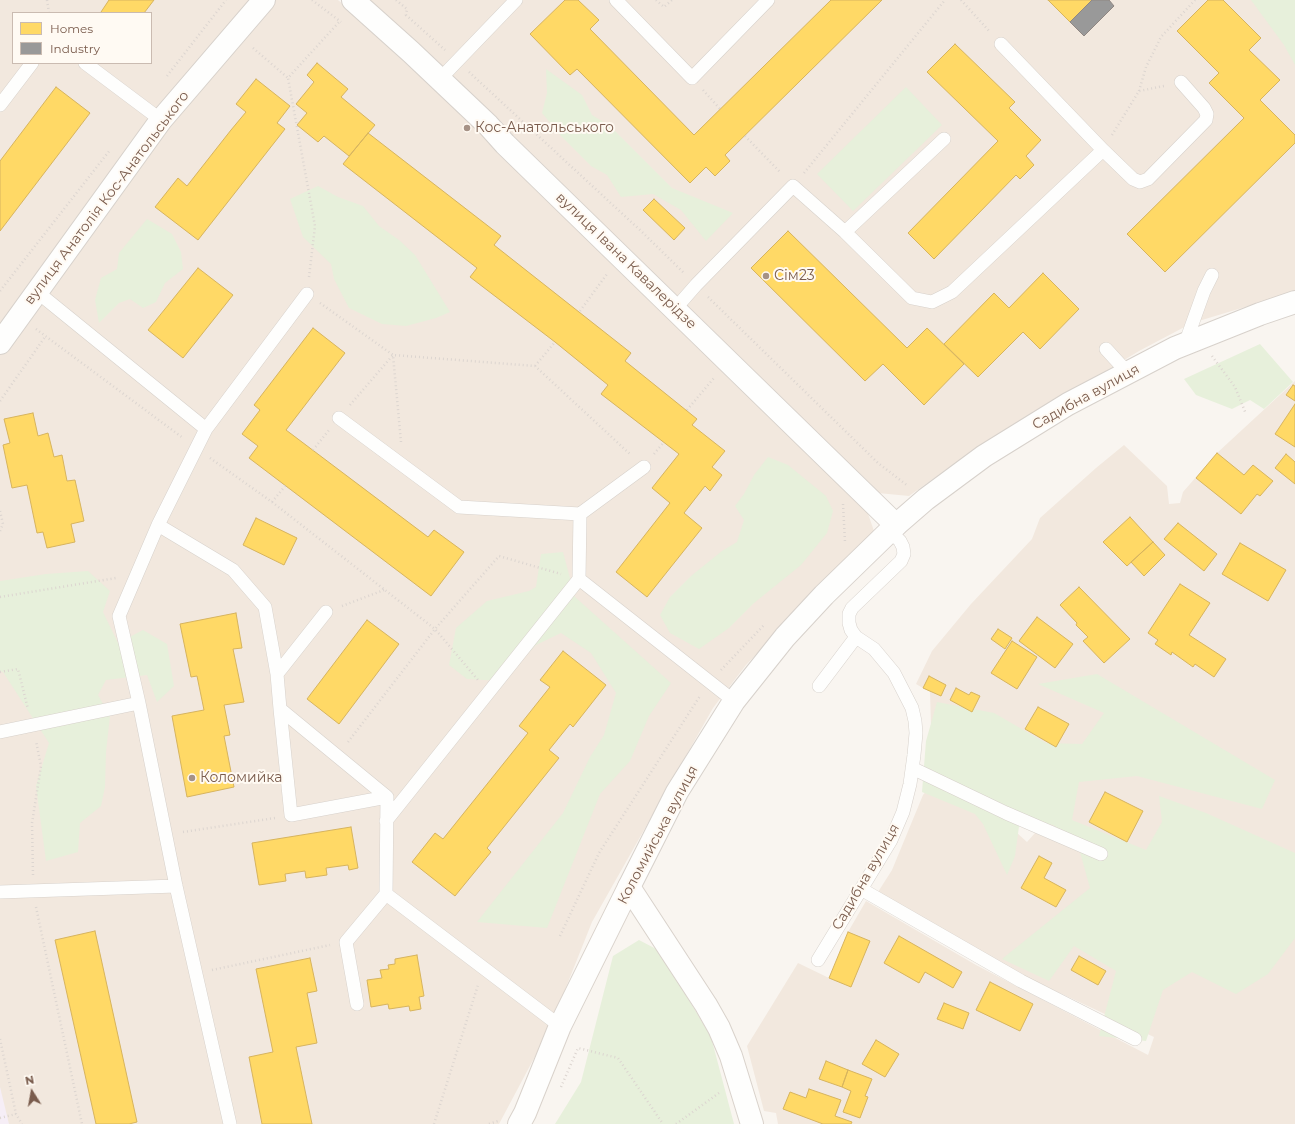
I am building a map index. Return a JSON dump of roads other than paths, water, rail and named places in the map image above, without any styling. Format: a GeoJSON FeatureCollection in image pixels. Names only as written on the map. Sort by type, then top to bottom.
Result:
{"type":"FeatureCollection","features":[{"type":"Feature","properties":{"kind":"street","name":"вулиця Анатолія Кос-Анатольського"},"geometry":{"type":"LineString","coordinates":[[0,343],[161,120],[264,0]]}},
{"type":"Feature","properties":{"kind":"street","name":"вулиця Івана Кавалерідзе"},"geometry":{"type":"LineString","coordinates":[[353,0],[488,124],[506,144],[675,309],[893,528]]}},
{"type":"Feature","properties":{"kind":"street","name":"Садибна вулиця"},"geometry":{"type":"LineString","coordinates":[[893,528],[926,499],[984,456],[1068,404],[1127,372],[1185,344],[1260,314],[1295,302]]}},
{"type":"Feature","properties":{"kind":"street","name":"Коломийська вулиця"},"geometry":{"type":"LineString","coordinates":[[519,1124],[560,1026],[677,792],[734,701],[785,637],[814,606],[893,528]]}},
{"type":"Feature","properties":{"kind":"street"},"geometry":{"type":"LineString","coordinates":[[630,887],[706,1005],[719,1028],[731,1056],[752,1124]]}},
{"type":"Feature","properties":{"kind":"lane"},"geometry":{"type":"LineString","coordinates":[[439,80],[516,0]]}},
{"type":"Feature","properties":{"kind":"lane"},"geometry":{"type":"LineString","coordinates":[[616,0],[692,78],[768,0]]}},
{"type":"Feature","properties":{"kind":"lane"},"geometry":{"type":"LineString","coordinates":[[1001,44],[1103,150],[1133,179],[1140,182],[1148,179],[1206,120],[1207,114],[1204,108],[1180,82]]}},
{"type":"Feature","properties":{"kind":"lane"},"geometry":{"type":"LineString","coordinates":[[0,105],[31,64]]}},
{"type":"Feature","properties":{"kind":"lane"},"geometry":{"type":"LineString","coordinates":[[86,64],[161,120]]}},
{"type":"Feature","properties":{"kind":"lane"},"geometry":{"type":"LineString","coordinates":[[845,232],[944,139]]}},
{"type":"Feature","properties":{"kind":"lane"},"geometry":{"type":"LineString","coordinates":[[675,309],[696,285],[793,186],[845,232],[912,298],[932,302],[952,292],[1103,150]]}},
{"type":"Feature","properties":{"kind":"lane"},"geometry":{"type":"LineString","coordinates":[[1185,344],[1204,291],[1212,275]]}},
{"type":"Feature","properties":{"kind":"lane"},"geometry":{"type":"LineString","coordinates":[[36,292],[206,429]]}},
{"type":"Feature","properties":{"kind":"lane"},"geometry":{"type":"LineString","coordinates":[[230,1124],[176,886],[139,703],[119,616],[158,525],[206,429],[307,294]]}},
{"type":"Feature","properties":{"kind":"lane"},"geometry":{"type":"LineString","coordinates":[[1106,350],[1127,372]]}},
{"type":"Feature","properties":{"kind":"lane"},"geometry":{"type":"LineString","coordinates":[[339,418],[459,507],[580,514],[644,467]]}},
{"type":"Feature","properties":{"kind":"lane"},"geometry":{"type":"LineString","coordinates":[[386,821],[579,579],[580,514]]}},
{"type":"Feature","properties":{"kind":"lane"},"geometry":{"type":"LineString","coordinates":[[158,525],[233,570],[265,607],[276,674],[291,815],[387,797]]}},
{"type":"Feature","properties":{"kind":"lane"},"geometry":{"type":"LineString","coordinates":[[818,686],[856,637],[851,630],[849,623],[849,614],[852,608],[900,561],[904,554],[903,547],[893,528]]}},
{"type":"Feature","properties":{"kind":"lane"},"geometry":{"type":"LineString","coordinates":[[579,579],[734,701]]}},
{"type":"Feature","properties":{"kind":"lane"},"geometry":{"type":"LineString","coordinates":[[276,674],[326,612]]}},
{"type":"Feature","properties":{"kind":"lane","name":"Садибна вулиця"},"geometry":{"type":"LineString","coordinates":[[818,960],[891,840],[902,812],[910,784],[912,768],[916,733],[915,721],[908,701],[894,673],[874,649],[856,637]]}},
{"type":"Feature","properties":{"kind":"lane"},"geometry":{"type":"LineString","coordinates":[[0,732],[139,703]]}},
{"type":"Feature","properties":{"kind":"lane"},"geometry":{"type":"LineString","coordinates":[[280,709],[387,797]]}},
{"type":"Feature","properties":{"kind":"lane"},"geometry":{"type":"LineString","coordinates":[[912,768],[1006,813],[1101,854]]}},
{"type":"Feature","properties":{"kind":"lane"},"geometry":{"type":"LineString","coordinates":[[357,1004],[346,942],[386,894],[387,797]]}},
{"type":"Feature","properties":{"kind":"lane"},"geometry":{"type":"LineString","coordinates":[[0,892],[176,886]]}},
{"type":"Feature","properties":{"kind":"lane"},"geometry":{"type":"LineString","coordinates":[[861,890],[1021,981],[1135,1038]]}},
{"type":"Feature","properties":{"kind":"lane"},"geometry":{"type":"LineString","coordinates":[[386,894],[560,1026]]}},
{"type":"Feature","properties":{"kind":"place","name":"Кос-Анатольського"},"geometry":{"type":"Point","coordinates":[467,128]}},
{"type":"Feature","properties":{"kind":"place","name":"Сім23"},"geometry":{"type":"Point","coordinates":[766,276]}},
{"type":"Feature","properties":{"kind":"place","name":"Коломийка"},"geometry":{"type":"Point","coordinates":[192,778]}}]}
